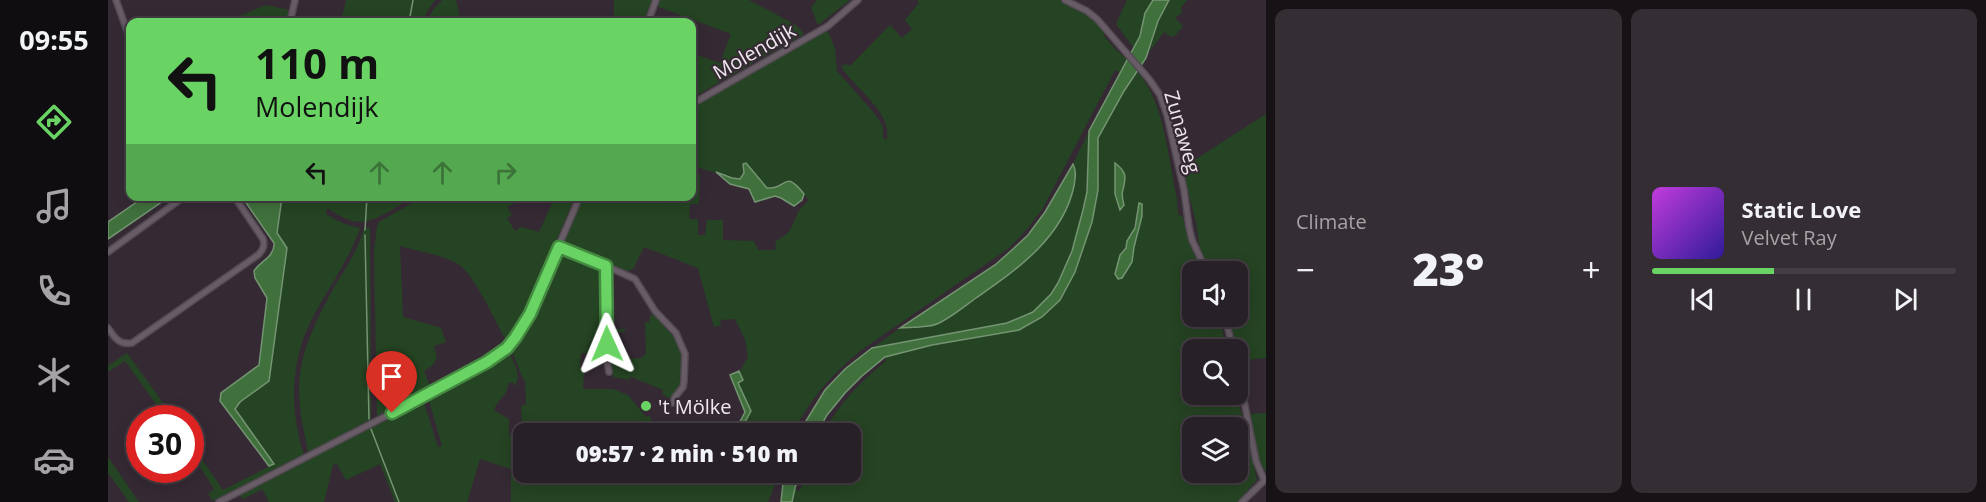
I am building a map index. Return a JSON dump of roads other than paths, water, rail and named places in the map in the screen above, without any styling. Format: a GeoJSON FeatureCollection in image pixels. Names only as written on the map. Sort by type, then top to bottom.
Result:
{"type":"FeatureCollection","features":[{"type":"Feature","properties":{"kind":"street"},"geometry":{"type":"LineString","coordinates":[[291,18],[295,0]]}},
{"type":"Feature","properties":{"kind":"street"},"geometry":{"type":"LineString","coordinates":[[649,18],[656,0]]}},
{"type":"Feature","properties":{"kind":"street","name":"Molendijk"},"geometry":{"type":"LineString","coordinates":[[696,102],[828,26],[858,0]]}},
{"type":"Feature","properties":{"kind":"street","name":"Zunaweg"},"geometry":{"type":"LineString","coordinates":[[1065,0],[1092,15],[1156,88],[1164,104],[1184,190],[1189,227],[1201,261]]}},
{"type":"Feature","properties":{"kind":"street"},"geometry":{"type":"LineString","coordinates":[[118,1],[126,26]]}},
{"type":"Feature","properties":{"kind":"street"},"geometry":{"type":"LineString","coordinates":[[108,252],[178,201]]}},
{"type":"Feature","properties":{"kind":"street"},"geometry":{"type":"LineString","coordinates":[[108,328],[116,340],[121,343],[132,343],[258,255],[264,244],[263,239],[237,201]]}},
{"type":"Feature","properties":{"kind":"street"},"geometry":{"type":"LineString","coordinates":[[219,502],[435,390],[487,362],[507,348],[530,314],[578,201]]}},
{"type":"Feature","properties":{"kind":"street"},"geometry":{"type":"LineString","coordinates":[[559,247],[635,279],[655,311],[676,333],[685,354],[684,384],[673,403]]}},
{"type":"Feature","properties":{"kind":"street"},"geometry":{"type":"LineString","coordinates":[[606,266],[609,372]]}},
{"type":"Feature","properties":{"kind":"street"},"geometry":{"type":"LineString","coordinates":[[1242,502],[1265,479],[1256,461],[1245,405]]}},
{"type":"Feature","properties":{"kind":"waterway"},"geometry":{"type":"LineString","coordinates":[[410,18],[413,0]]}},
{"type":"Feature","properties":{"kind":"waterway"},"geometry":{"type":"LineString","coordinates":[[365,230],[367,201]]}},
{"type":"Feature","properties":{"kind":"waterway"},"geometry":{"type":"LineString","coordinates":[[365,235],[369,419]]}},
{"type":"Feature","properties":{"kind":"waterway"},"geometry":{"type":"LineString","coordinates":[[371,429],[399,502]]}},
{"type":"Feature","properties":{"kind":"place","name":"'t Mölke"},"geometry":{"type":"Point","coordinates":[646,406]}}]}
